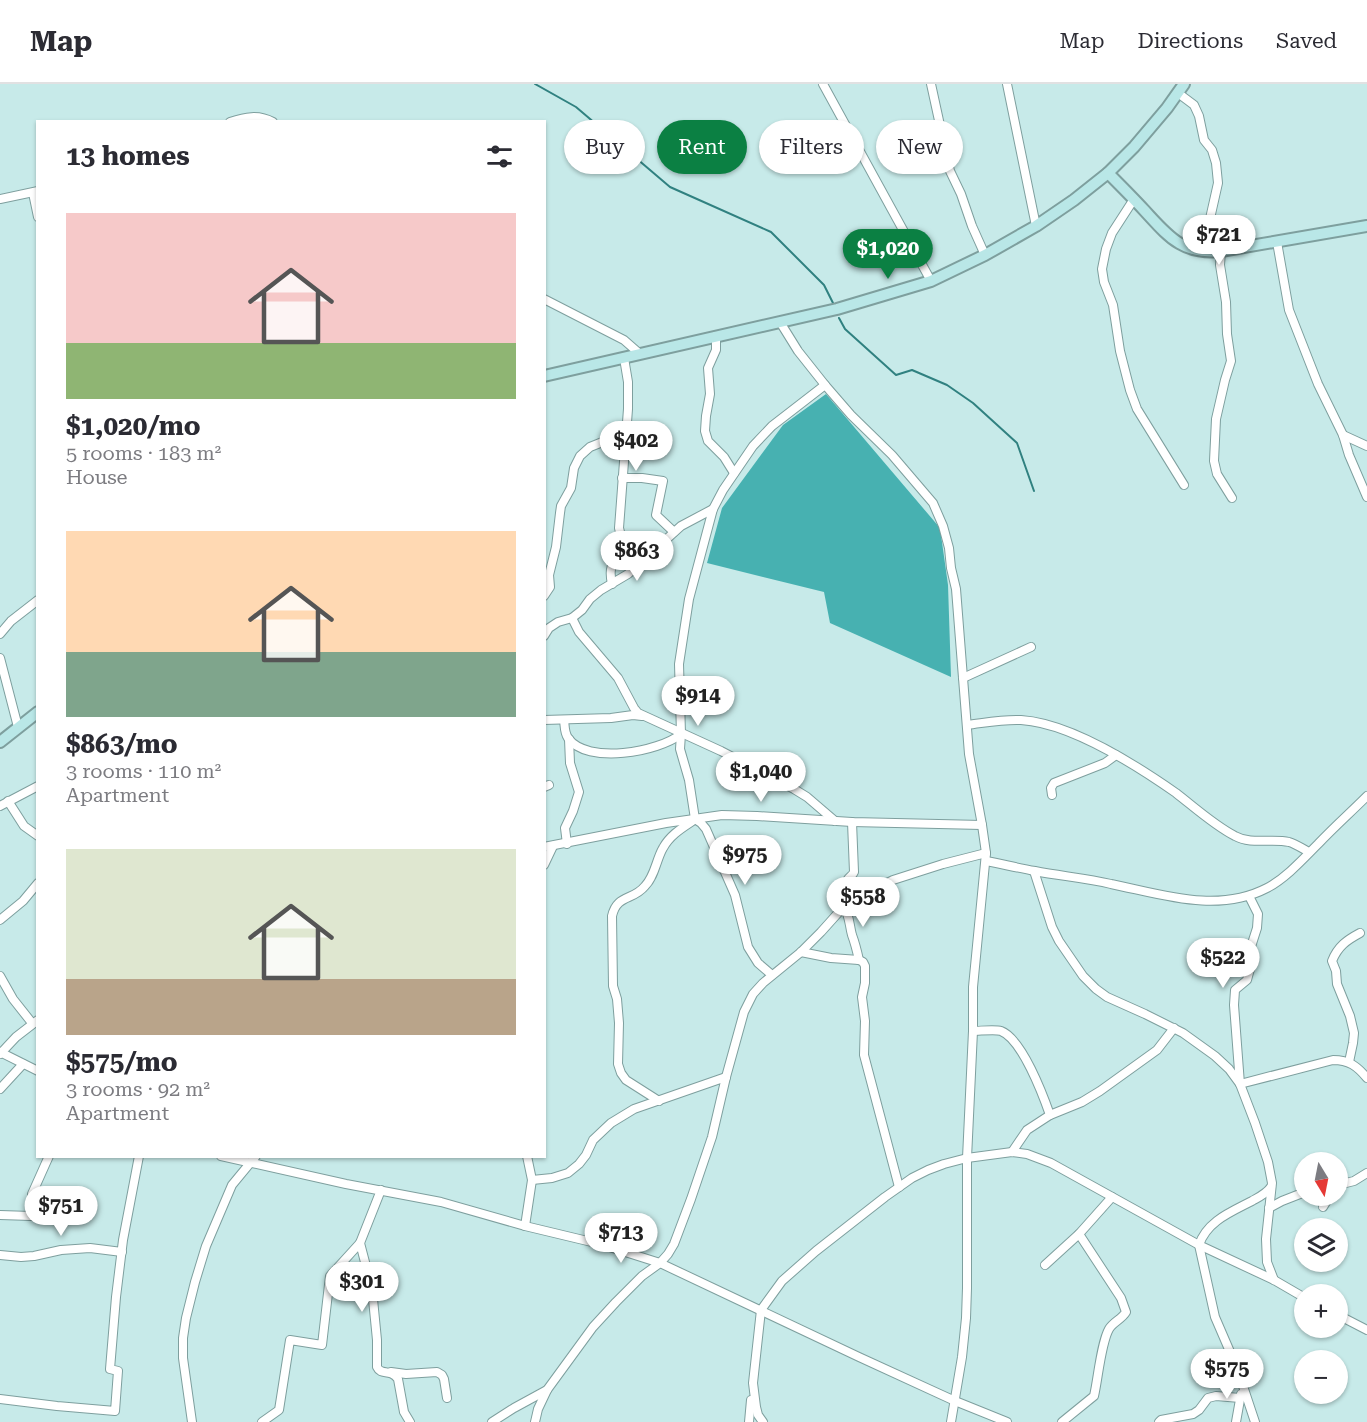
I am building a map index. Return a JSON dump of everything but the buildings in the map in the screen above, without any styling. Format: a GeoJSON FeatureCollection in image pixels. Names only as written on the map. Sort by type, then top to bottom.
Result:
{"type":"FeatureCollection","features":[{"type":"Feature","properties":{"kind":"main road"},"geometry":{"type":"LineString","coordinates":[[546,376],[837,309],[931,281],[985,255],[1036,226],[1074,200],[1108,173],[1134,147],[1181,89]]}},
{"type":"Feature","properties":{"kind":"main road"},"geometry":{"type":"LineString","coordinates":[[1108,173],[1168,236],[1192,249],[1221,251],[1367,226]]}},
{"type":"Feature","properties":{"kind":"main road"},"geometry":{"type":"LineString","coordinates":[[0,742],[36,713]]}},
{"type":"Feature","properties":{"kind":"street"},"geometry":{"type":"LineString","coordinates":[[822,84],[931,281]]}},
{"type":"Feature","properties":{"kind":"street"},"geometry":{"type":"LineString","coordinates":[[931,84],[950,171],[985,255]]}},
{"type":"Feature","properties":{"kind":"street"},"geometry":{"type":"LineString","coordinates":[[1007,84],[1036,226]]}},
{"type":"Feature","properties":{"kind":"street"},"geometry":{"type":"LineString","coordinates":[[1181,89],[1194,105],[1199,116],[1204,140],[1212,150],[1216,163],[1218,183],[1209,223],[1203,237],[1192,249]]}},
{"type":"Feature","properties":{"kind":"street"},"geometry":{"type":"LineString","coordinates":[[237,120],[252,116],[268,120]]}},
{"type":"Feature","properties":{"kind":"street"},"geometry":{"type":"LineString","coordinates":[[0,199],[35,192]]}},
{"type":"Feature","properties":{"kind":"street"},"geometry":{"type":"LineString","coordinates":[[1134,199],[1106,249],[1103,276],[1113,305],[1120,351],[1137,409],[1184,485]]}},
{"type":"Feature","properties":{"kind":"street"},"geometry":{"type":"LineString","coordinates":[[1277,242],[1290,310],[1318,384],[1343,435],[1348,455],[1367,497]]}},
{"type":"Feature","properties":{"kind":"street"},"geometry":{"type":"LineString","coordinates":[[1221,251],[1220,265],[1231,361],[1216,418],[1214,461],[1217,474],[1232,498]]}},
{"type":"Feature","properties":{"kind":"street"},"geometry":{"type":"LineString","coordinates":[[546,300],[624,340],[640,354]]}},
{"type":"Feature","properties":{"kind":"street"},"geometry":{"type":"LineString","coordinates":[[780,322],[798,351],[825,385],[851,415],[892,455],[933,503],[943,525],[956,590],[969,754],[986,857],[973,987],[967,1158],[967,1299],[962,1358],[951,1422]]}},
{"type":"Feature","properties":{"kind":"street"},"geometry":{"type":"LineString","coordinates":[[716,336],[716,350],[708,368],[710,394],[705,431],[708,441],[724,457],[734,474]]}},
{"type":"Feature","properties":{"kind":"street"},"geometry":{"type":"LineString","coordinates":[[612,584],[609,574],[610,567],[625,552],[619,528],[628,409],[624,358]]}},
{"type":"Feature","properties":{"kind":"street"},"geometry":{"type":"LineString","coordinates":[[772,975],[758,963],[748,947],[735,896],[706,830],[695,819],[689,780],[680,749],[679,664],[689,599],[714,509],[723,490],[753,446],[772,426],[825,385]]}},
{"type":"Feature","properties":{"kind":"street"},"geometry":{"type":"LineString","coordinates":[[1343,435],[1367,446]]}},
{"type":"Feature","properties":{"kind":"street"},"geometry":{"type":"LineString","coordinates":[[546,593],[550,587],[549,575],[556,547],[561,506],[571,488],[574,468],[580,456],[590,447],[625,436]]}},
{"type":"Feature","properties":{"kind":"street"},"geometry":{"type":"LineString","coordinates":[[622,478],[663,481],[656,515],[674,532]]}},
{"type":"Feature","properties":{"kind":"street"},"geometry":{"type":"LineString","coordinates":[[546,624],[572,618],[590,599],[628,574],[681,526],[714,509]]}},
{"type":"Feature","properties":{"kind":"street"},"geometry":{"type":"LineString","coordinates":[[0,634],[11,621],[36,602]]}},
{"type":"Feature","properties":{"kind":"street"},"geometry":{"type":"LineString","coordinates":[[572,618],[579,632],[618,678],[634,708],[643,716]]}},
{"type":"Feature","properties":{"kind":"street"},"geometry":{"type":"LineString","coordinates":[[546,633],[558,622]]}},
{"type":"Feature","properties":{"kind":"street"},"geometry":{"type":"LineString","coordinates":[[963,678],[1031,647]]}},
{"type":"Feature","properties":{"kind":"street"},"geometry":{"type":"LineString","coordinates":[[0,658],[18,727]]}},
{"type":"Feature","properties":{"kind":"street"},"geometry":{"type":"LineString","coordinates":[[546,720],[643,716],[721,751],[794,789],[835,821]]}},
{"type":"Feature","properties":{"kind":"street"},"geometry":{"type":"LineString","coordinates":[[564,720],[565,731],[569,739],[570,763],[579,792],[565,828],[567,844]]}},
{"type":"Feature","properties":{"kind":"street"},"geometry":{"type":"LineString","coordinates":[[967,724],[1020,720],[1059,727],[1116,755],[1175,793],[1236,837],[1246,840],[1289,842],[1310,852]]}},
{"type":"Feature","properties":{"kind":"street"},"geometry":{"type":"LineString","coordinates":[[569,739],[582,748],[596,752],[627,752],[658,746],[674,740],[681,734]]}},
{"type":"Feature","properties":{"kind":"street"},"geometry":{"type":"LineString","coordinates":[[1052,795],[1051,788],[1054,783],[1105,763],[1116,755]]}},
{"type":"Feature","properties":{"kind":"street"},"geometry":{"type":"LineString","coordinates":[[0,806],[36,787]]}},
{"type":"Feature","properties":{"kind":"street"},"geometry":{"type":"LineString","coordinates":[[535,1422],[547,1390],[593,1328],[642,1276],[660,1263],[674,1244],[712,1137],[744,1012],[753,994],[801,952],[845,904],[894,880],[943,864],[986,857],[1034,871],[1110,884],[1166,897],[1195,900],[1249,896],[1268,888],[1281,878],[1367,796]]}},
{"type":"Feature","properties":{"kind":"street"},"geometry":{"type":"LineString","coordinates":[[8,801],[24,826],[36,835]]}},
{"type":"Feature","properties":{"kind":"street"},"geometry":{"type":"LineString","coordinates":[[549,847],[666,823],[722,815],[852,822],[982,825]]}},
{"type":"Feature","properties":{"kind":"street"},"geometry":{"type":"LineString","coordinates":[[659,1101],[626,1080],[618,1064],[619,1023],[617,999],[613,986],[612,916],[618,902],[631,897],[645,887],[652,876],[662,848],[672,836],[695,819]]}},
{"type":"Feature","properties":{"kind":"street"},"geometry":{"type":"LineString","coordinates":[[852,822],[854,872],[845,883],[845,904],[859,960]]}},
{"type":"Feature","properties":{"kind":"street"},"geometry":{"type":"LineString","coordinates":[[1034,871],[1052,927],[1083,976],[1107,997],[1174,1028],[1215,1056],[1240,1084],[1256,1124],[1271,1174],[1266,1239],[1267,1262],[1274,1280]]}},
{"type":"Feature","properties":{"kind":"street"},"geometry":{"type":"LineString","coordinates":[[0,920],[23,901],[36,885]]}},
{"type":"Feature","properties":{"kind":"street"},"geometry":{"type":"LineString","coordinates":[[1240,1084],[1235,990],[1247,980],[1250,969],[1248,956],[1257,928],[1258,914],[1249,896]]}},
{"type":"Feature","properties":{"kind":"street"},"geometry":{"type":"LineString","coordinates":[[1349,1062],[1354,1033],[1337,984],[1332,961],[1336,952],[1346,941],[1360,933]]}},
{"type":"Feature","properties":{"kind":"street"},"geometry":{"type":"LineString","coordinates":[[801,952],[831,958],[859,960],[865,966],[862,1002],[865,1016],[864,1055],[899,1187]]}},
{"type":"Feature","properties":{"kind":"street"},"geometry":{"type":"LineString","coordinates":[[0,976],[13,999],[35,1021],[16,1036],[1,1053],[36,1070]]}},
{"type":"Feature","properties":{"kind":"street"},"geometry":{"type":"LineString","coordinates":[[1012,1152],[1027,1130],[1050,1115],[1082,1102],[1100,1091],[1157,1050],[1174,1028]]}},
{"type":"Feature","properties":{"kind":"street"},"geometry":{"type":"LineString","coordinates":[[973,1031],[1001,1031],[1016,1043],[1040,1086],[1050,1115]]}},
{"type":"Feature","properties":{"kind":"street"},"geometry":{"type":"LineString","coordinates":[[1240,1084],[1333,1060],[1349,1062],[1367,1078]]}},
{"type":"Feature","properties":{"kind":"street"},"geometry":{"type":"LineString","coordinates":[[0,1089],[22,1064]]}},
{"type":"Feature","properties":{"kind":"street"},"geometry":{"type":"LineString","coordinates":[[532,1180],[552,1178],[568,1173],[586,1155],[593,1140],[611,1123],[634,1109],[726,1077]]}},
{"type":"Feature","properties":{"kind":"street"},"geometry":{"type":"LineString","coordinates":[[749,1422],[761,1310],[782,1281],[899,1187],[928,1170],[967,1158],[1012,1152],[1027,1154],[1051,1163],[1199,1245],[1294,1292]]}},
{"type":"Feature","properties":{"kind":"street"},"geometry":{"type":"LineString","coordinates":[[0,1215],[31,1216],[32,1194],[49,1158]]}},
{"type":"Feature","properties":{"kind":"street"},"geometry":{"type":"LineString","coordinates":[[0,1399],[115,1411],[118,1371],[110,1369],[116,1297],[139,1158]]}},
{"type":"Feature","properties":{"kind":"street"},"geometry":{"type":"LineString","coordinates":[[237,1158],[441,1202],[600,1244],[660,1263],[955,1401],[1007,1422]]}},
{"type":"Feature","properties":{"kind":"street"},"geometry":{"type":"LineString","coordinates":[[525,1226],[532,1180],[527,1158]]}},
{"type":"Feature","properties":{"kind":"street"},"geometry":{"type":"LineString","coordinates":[[192,1422],[183,1358],[186,1318],[207,1246],[232,1185],[254,1160]]}},
{"type":"Feature","properties":{"kind":"street"},"geometry":{"type":"LineString","coordinates":[[1348,1182],[1367,1173]]}},
{"type":"Feature","properties":{"kind":"street"},"geometry":{"type":"LineString","coordinates":[[1255,1422],[1242,1380],[1215,1317],[1199,1245],[1202,1235],[1210,1225],[1265,1193],[1271,1187]]}},
{"type":"Feature","properties":{"kind":"street"},"geometry":{"type":"LineString","coordinates":[[262,1422],[279,1410],[290,1340],[322,1345],[330,1276],[360,1243],[381,1190]]}},
{"type":"Feature","properties":{"kind":"street"},"geometry":{"type":"LineString","coordinates":[[1269,1208],[1294,1196]]}},
{"type":"Feature","properties":{"kind":"street"},"geometry":{"type":"LineString","coordinates":[[1045,1264],[1079,1234],[1112,1197]]}},
{"type":"Feature","properties":{"kind":"street"},"geometry":{"type":"LineString","coordinates":[[1062,1422],[1094,1396],[1106,1336],[1111,1326],[1126,1312],[1120,1298],[1079,1234]]}},
{"type":"Feature","properties":{"kind":"street"},"geometry":{"type":"LineString","coordinates":[[360,1243],[372,1289],[378,1370],[405,1374],[436,1372],[444,1379],[447,1398]]}},
{"type":"Feature","properties":{"kind":"street"},"geometry":{"type":"LineString","coordinates":[[0,1255],[34,1256],[60,1250],[90,1248],[122,1252]]}},
{"type":"Feature","properties":{"kind":"street"},"geometry":{"type":"LineString","coordinates":[[1348,1320],[1367,1330]]}},
{"type":"Feature","properties":{"kind":"street"},"geometry":{"type":"LineString","coordinates":[[390,1372],[398,1379],[404,1412],[410,1422]]}},
{"type":"Feature","properties":{"kind":"street"},"geometry":{"type":"LineString","coordinates":[[1236,1422],[1242,1380]]}},
{"type":"Feature","properties":{"kind":"street"},"geometry":{"type":"LineString","coordinates":[[753,1383],[758,1415],[763,1422]]}},
{"type":"Feature","properties":{"kind":"street"},"geometry":{"type":"LineString","coordinates":[[492,1422],[547,1390]]}},
{"type":"Feature","properties":{"kind":"street"},"geometry":{"type":"LineString","coordinates":[[1159,1422],[1193,1414],[1208,1398],[1216,1396],[1240,1398]]}},
{"type":"Feature","properties":{"kind":"shaded area"},"geometry":{"type":"Polygon","coordinates":[[[826,394],[940,528],[948,585],[951,677],[830,623],[824,592],[707,563],[722,508],[783,425],[826,394]]]}},
{"type":"Feature","properties":{"kind":"waterway"},"geometry":{"type":"LineString","coordinates":[[535,84],[576,107],[670,187],[771,232],[824,285],[833,303]]}},
{"type":"Feature","properties":{"kind":"waterway"},"geometry":{"type":"LineString","coordinates":[[839,318],[845,329],[896,375],[912,370],[947,385],[973,403],[1017,443],[1034,491]]}}]}
